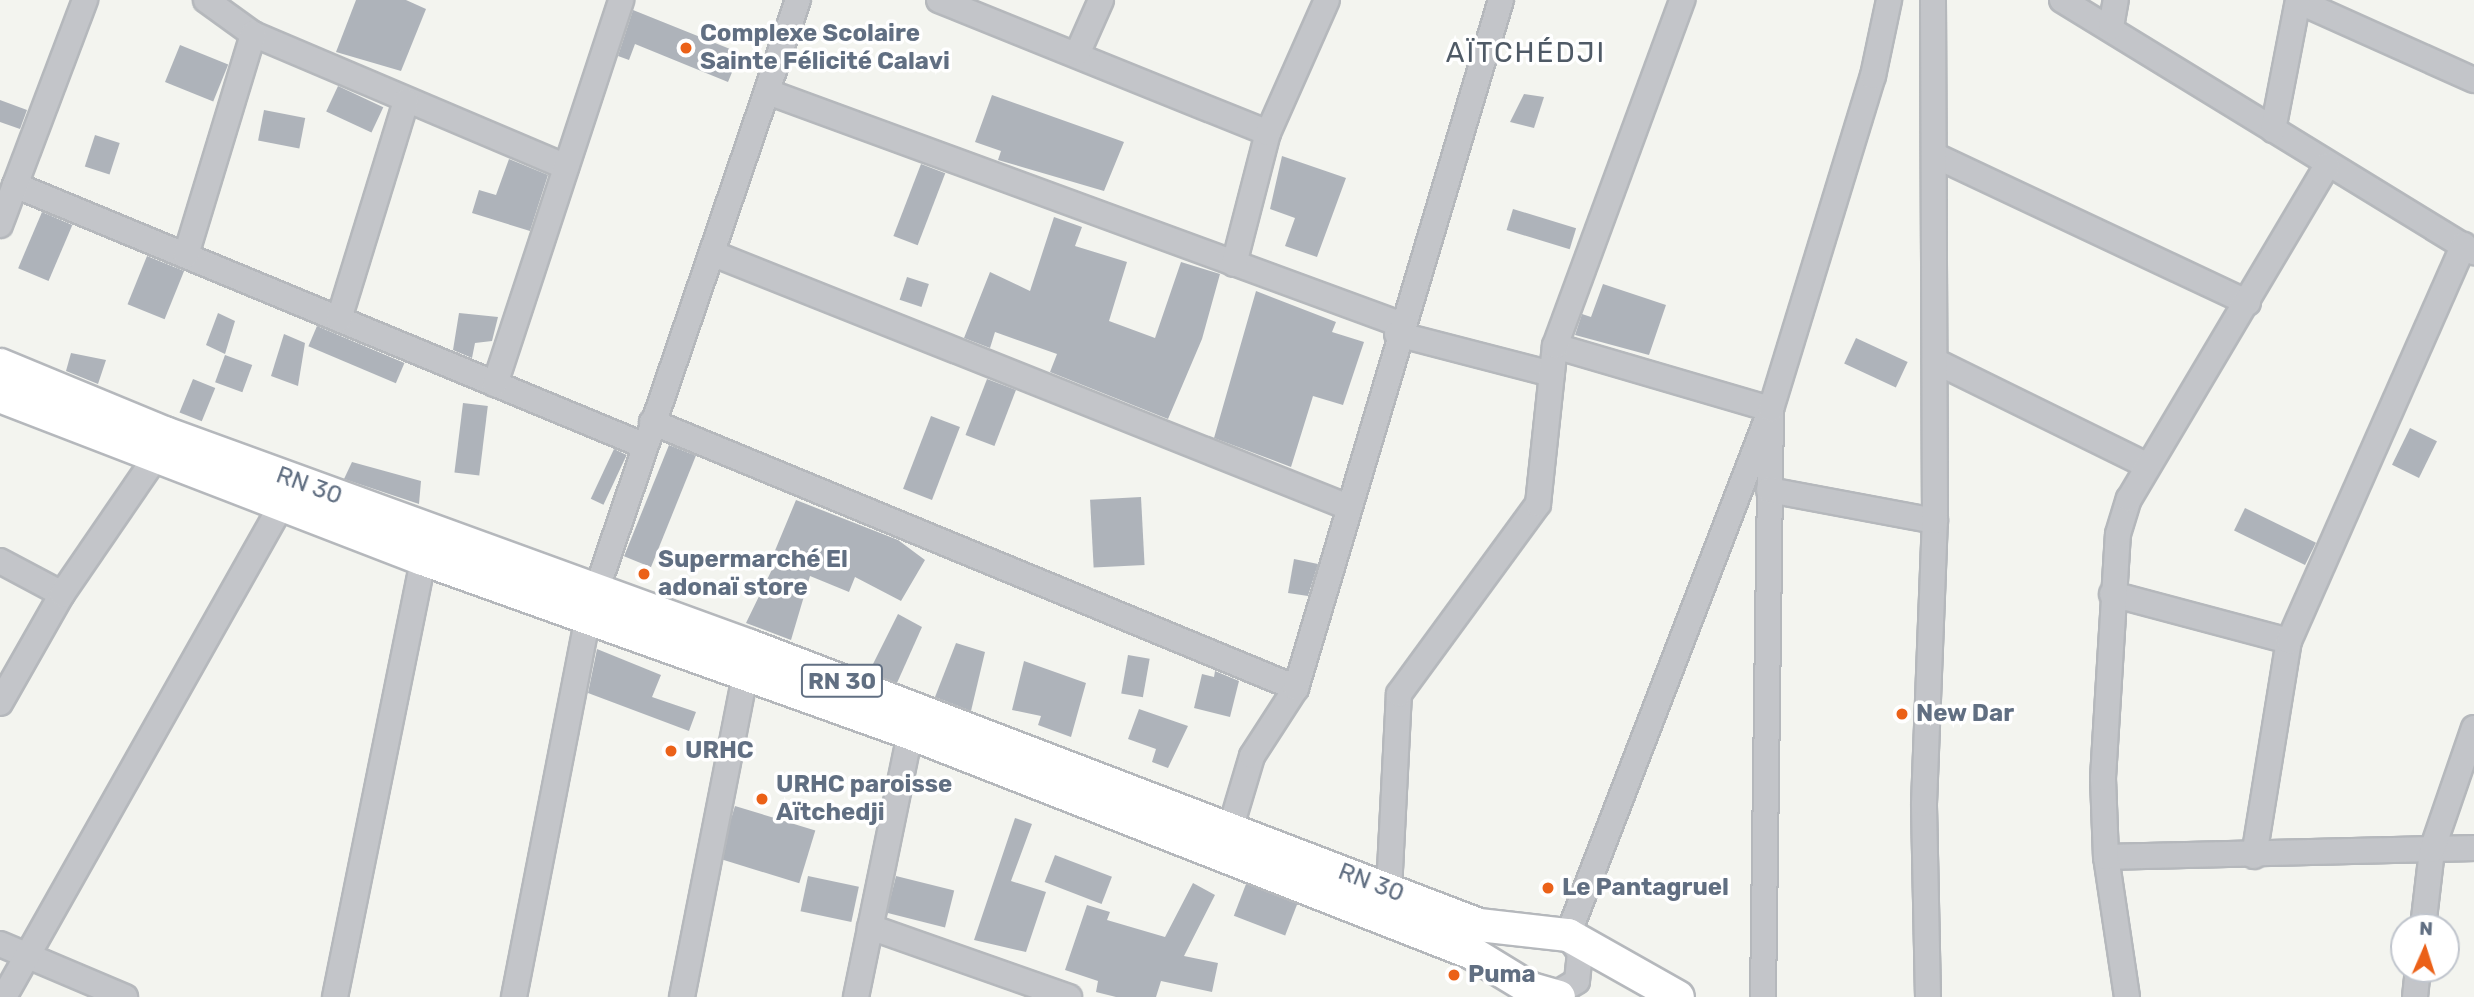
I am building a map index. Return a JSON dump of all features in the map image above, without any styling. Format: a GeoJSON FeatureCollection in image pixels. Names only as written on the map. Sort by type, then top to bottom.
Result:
{"type":"FeatureCollection","features":[{"type":"Feature","properties":{"kind":"main road","name":"RN 30"},"geometry":{"type":"LineString","coordinates":[[0,365],[164,433],[592,602],[1230,830],[1479,925],[1568,935],[1678,997]]}},
{"type":"Feature","properties":{"kind":"main road","name":"RN 30"},"geometry":{"type":"LineString","coordinates":[[0,396],[155,458],[423,559],[592,602],[745,676],[909,733],[1472,953],[1539,994]]}},
{"type":"Feature","properties":{"kind":"street"},"geometry":{"type":"LineString","coordinates":[[0,225],[85,0]]}},
{"type":"Feature","properties":{"kind":"street"},"geometry":{"type":"LineString","coordinates":[[206,0],[253,34],[566,167]]}},
{"type":"Feature","properties":{"kind":"street"},"geometry":{"type":"LineString","coordinates":[[495,383],[621,0]]}},
{"type":"Feature","properties":{"kind":"street"},"geometry":{"type":"LineString","coordinates":[[514,997],[592,602],[652,422],[714,254],[799,0]]}},
{"type":"Feature","properties":{"kind":"street"},"geometry":{"type":"LineString","coordinates":[[939,0],[1078,52],[1268,133]]}},
{"type":"Feature","properties":{"kind":"street"},"geometry":{"type":"LineString","coordinates":[[1078,52],[1101,0]]}},
{"type":"Feature","properties":{"kind":"street"},"geometry":{"type":"LineString","coordinates":[[1234,264],[1268,133],[1327,0]]}},
{"type":"Feature","properties":{"kind":"street"},"geometry":{"type":"LineString","coordinates":[[1230,830],[1252,756],[1296,688],[1398,329],[1501,0]]}},
{"type":"Feature","properties":{"kind":"street"},"geometry":{"type":"LineString","coordinates":[[1389,890],[1399,694],[1531,521],[1546,453],[1555,346],[1682,0]]}},
{"type":"Feature","properties":{"kind":"street"},"geometry":{"type":"LineString","coordinates":[[1539,994],[1559,992],[1577,981],[1580,953],[1568,935],[1771,409],[1873,76],[1889,0]]}},
{"type":"Feature","properties":{"kind":"street"},"geometry":{"type":"LineString","coordinates":[[1928,997],[1924,804],[1935,521],[1933,0]]}},
{"type":"Feature","properties":{"kind":"street"},"geometry":{"type":"LineString","coordinates":[[2062,0],[2111,27],[2328,165],[2469,248],[2289,641],[2255,856]]}},
{"type":"Feature","properties":{"kind":"street"},"geometry":{"type":"LineString","coordinates":[[2111,27],[2116,0]]}},
{"type":"Feature","properties":{"kind":"street"},"geometry":{"type":"LineString","coordinates":[[2273,130],[2298,1],[2474,80]]}},
{"type":"Feature","properties":{"kind":"street"},"geometry":{"type":"LineString","coordinates":[[186,256],[253,34]]}},
{"type":"Feature","properties":{"kind":"street"},"geometry":{"type":"LineString","coordinates":[[768,92],[1234,264],[1398,329],[1552,374]]}},
{"type":"Feature","properties":{"kind":"street"},"geometry":{"type":"LineString","coordinates":[[340,319],[406,101]]}},
{"type":"Feature","properties":{"kind":"street"},"geometry":{"type":"LineString","coordinates":[[1934,155],[2248,303]]}},
{"type":"Feature","properties":{"kind":"street"},"geometry":{"type":"LineString","coordinates":[[2127,997],[2106,857],[2103,778],[2112,594],[2118,534],[2148,466],[2248,303],[2328,165]]}},
{"type":"Feature","properties":{"kind":"street"},"geometry":{"type":"LineString","coordinates":[[15,185],[645,446]]}},
{"type":"Feature","properties":{"kind":"street"},"geometry":{"type":"LineString","coordinates":[[714,254],[1348,507]]}},
{"type":"Feature","properties":{"kind":"street"},"geometry":{"type":"LineString","coordinates":[[1555,346],[1771,409]]}},
{"type":"Feature","properties":{"kind":"street"},"geometry":{"type":"LineString","coordinates":[[1935,361],[2148,466]]}},
{"type":"Feature","properties":{"kind":"street"},"geometry":{"type":"LineString","coordinates":[[1763,997],[1771,409]]}},
{"type":"Feature","properties":{"kind":"street"},"geometry":{"type":"LineString","coordinates":[[652,422],[1296,688]]}},
{"type":"Feature","properties":{"kind":"street"},"geometry":{"type":"LineString","coordinates":[[0,704],[62,594],[155,458]]}},
{"type":"Feature","properties":{"kind":"street"},"geometry":{"type":"LineString","coordinates":[[1769,489],[1935,521]]}},
{"type":"Feature","properties":{"kind":"street"},"geometry":{"type":"LineString","coordinates":[[4,997],[31,955],[281,506]]}},
{"type":"Feature","properties":{"kind":"street"},"geometry":{"type":"LineString","coordinates":[[335,997],[423,559]]}},
{"type":"Feature","properties":{"kind":"street"},"geometry":{"type":"LineString","coordinates":[[0,561],[62,594]]}},
{"type":"Feature","properties":{"kind":"street"},"geometry":{"type":"LineString","coordinates":[[2112,594],[2289,641]]}},
{"type":"Feature","properties":{"kind":"street"},"geometry":{"type":"LineString","coordinates":[[682,997],[745,676]]}},
{"type":"Feature","properties":{"kind":"street"},"geometry":{"type":"LineString","coordinates":[[2425,913],[2432,850],[2474,728]]}},
{"type":"Feature","properties":{"kind":"street"},"geometry":{"type":"LineString","coordinates":[[856,997],[909,733]]}},
{"type":"Feature","properties":{"kind":"street"},"geometry":{"type":"LineString","coordinates":[[2106,857],[2255,856],[2474,848]]}},
{"type":"Feature","properties":{"kind":"street"},"geometry":{"type":"LineString","coordinates":[[870,927],[1069,997]]}},
{"type":"Feature","properties":{"kind":"street"},"geometry":{"type":"LineString","coordinates":[[0,943],[125,997]]}},
{"type":"Feature","properties":{"kind":"building"},"geometry":{"type":"Polygon","coordinates":[[[356,0],[406,0],[426,9],[401,71],[336,52],[356,0]]]}},
{"type":"Feature","properties":{"kind":"building","name":"Complexe Scolaire Sainte Félicité Calavi"},"geometry":{"type":"Polygon","coordinates":[[[633,10],[740,53],[728,82],[635,44],[629,60],[618,56],[633,10]]]}},
{"type":"Feature","properties":{"kind":"building"},"geometry":{"type":"Polygon","coordinates":[[[180,45],[228,64],[213,102],[165,82],[180,45]]]}},
{"type":"Feature","properties":{"kind":"building"},"geometry":{"type":"Polygon","coordinates":[[[338,86],[383,107],[371,133],[326,111],[338,86]]]}},
{"type":"Feature","properties":{"kind":"building"},"geometry":{"type":"Polygon","coordinates":[[[1524,94],[1544,97],[1534,128],[1510,122],[1524,94]]]}},
{"type":"Feature","properties":{"kind":"building"},"geometry":{"type":"Polygon","coordinates":[[[992,95],[1124,142],[1104,191],[998,160],[1001,151],[975,142],[992,95]]]}},
{"type":"Feature","properties":{"kind":"building"},"geometry":{"type":"Polygon","coordinates":[[[0,100],[27,110],[20,129],[0,122],[0,100]]]}},
{"type":"Feature","properties":{"kind":"building"},"geometry":{"type":"Polygon","coordinates":[[[264,110],[305,118],[299,148],[258,140],[264,110]]]}},
{"type":"Feature","properties":{"kind":"building"},"geometry":{"type":"Polygon","coordinates":[[[95,135],[120,143],[110,174],[85,166],[95,135]]]}},
{"type":"Feature","properties":{"kind":"building"},"geometry":{"type":"Polygon","coordinates":[[[1282,156],[1346,178],[1317,257],[1285,246],[1295,218],[1270,209],[1282,156]]]}},
{"type":"Feature","properties":{"kind":"building"},"geometry":{"type":"Polygon","coordinates":[[[509,159],[548,175],[530,231],[472,213],[479,190],[496,195],[509,159]]]}},
{"type":"Feature","properties":{"kind":"building"},"geometry":{"type":"Polygon","coordinates":[[[921,164],[945,173],[918,245],[893,236],[921,164]]]}},
{"type":"Feature","properties":{"kind":"building"},"geometry":{"type":"Polygon","coordinates":[[[1513,209],[1576,228],[1570,249],[1507,230],[1513,209]]]}},
{"type":"Feature","properties":{"kind":"building"},"geometry":{"type":"Polygon","coordinates":[[[42,212],[72,225],[49,281],[18,268],[42,212]]]}},
{"type":"Feature","properties":{"kind":"building"},"geometry":{"type":"Polygon","coordinates":[[[1054,217],[1082,227],[1075,246],[1127,262],[1109,321],[1155,338],[1181,262],[1220,274],[1202,339],[1168,419],[1050,372],[1057,354],[995,332],[990,348],[964,338],[990,272],[1030,291],[1054,217]]]}},
{"type":"Feature","properties":{"kind":"building"},"geometry":{"type":"Polygon","coordinates":[[[147,256],[184,271],[165,319],[128,304],[147,256]]]}},
{"type":"Feature","properties":{"kind":"building"},"geometry":{"type":"Polygon","coordinates":[[[907,277],[929,284],[921,307],[900,300],[907,277]]]}},
{"type":"Feature","properties":{"kind":"building"},"geometry":{"type":"Polygon","coordinates":[[[1603,284],[1666,305],[1649,355],[1575,335],[1582,314],[1591,317],[1603,284]]]}},
{"type":"Feature","properties":{"kind":"building"},"geometry":{"type":"Polygon","coordinates":[[[1256,291],[1336,322],[1332,332],[1364,342],[1343,405],[1313,396],[1291,467],[1214,438],[1256,291]]]}},
{"type":"Feature","properties":{"kind":"building"},"geometry":{"type":"Polygon","coordinates":[[[218,313],[235,321],[225,354],[206,345],[218,313]]]}},
{"type":"Feature","properties":{"kind":"building"},"geometry":{"type":"Polygon","coordinates":[[[459,313],[498,317],[492,341],[475,343],[472,358],[453,350],[459,313]]]}},
{"type":"Feature","properties":{"kind":"building"},"geometry":{"type":"Polygon","coordinates":[[[317,326],[404,363],[396,383],[308,346],[317,326]]]}},
{"type":"Feature","properties":{"kind":"building"},"geometry":{"type":"Polygon","coordinates":[[[284,334],[305,343],[298,386],[271,376],[284,334]]]}},
{"type":"Feature","properties":{"kind":"building"},"geometry":{"type":"Polygon","coordinates":[[[1856,338],[1908,362],[1896,387],[1844,363],[1856,338]]]}},
{"type":"Feature","properties":{"kind":"building"},"geometry":{"type":"Polygon","coordinates":[[[71,353],[106,360],[98,384],[66,371],[71,353]]]}},
{"type":"Feature","properties":{"kind":"building"},"geometry":{"type":"Polygon","coordinates":[[[225,355],[252,365],[242,392],[215,382],[225,355]]]}},
{"type":"Feature","properties":{"kind":"building"},"geometry":{"type":"Polygon","coordinates":[[[193,379],[215,388],[202,421],[180,412],[193,379]]]}},
{"type":"Feature","properties":{"kind":"building"},"geometry":{"type":"Polygon","coordinates":[[[987,379],[1016,390],[994,446],[965,435],[987,379]]]}},
{"type":"Feature","properties":{"kind":"building"},"geometry":{"type":"Polygon","coordinates":[[[463,403],[488,406],[479,476],[454,472],[463,403]]]}},
{"type":"Feature","properties":{"kind":"building"},"geometry":{"type":"Polygon","coordinates":[[[931,416],[960,427],[932,500],[903,489],[931,416]]]}},
{"type":"Feature","properties":{"kind":"building"},"geometry":{"type":"Polygon","coordinates":[[[2410,428],[2437,441],[2419,478],[2392,465],[2410,428]]]}},
{"type":"Feature","properties":{"kind":"building"},"geometry":{"type":"Polygon","coordinates":[[[669,445],[696,456],[651,567],[624,556],[669,445]]]}},
{"type":"Feature","properties":{"kind":"building"},"geometry":{"type":"Polygon","coordinates":[[[614,449],[627,455],[603,505],[591,499],[614,449]]]}},
{"type":"Feature","properties":{"kind":"building"},"geometry":{"type":"Polygon","coordinates":[[[352,462],[421,481],[419,504],[344,479],[352,462]]]}},
{"type":"Feature","properties":{"kind":"building"},"geometry":{"type":"Polygon","coordinates":[[[1141,497],[1145,565],[1094,568],[1090,500],[1141,497]]]}},
{"type":"Feature","properties":{"kind":"building"},"geometry":{"type":"Polygon","coordinates":[[[796,500],[898,540],[925,560],[901,601],[855,577],[849,592],[810,576],[791,640],[746,623],[779,555],[774,553],[796,500]]]}},
{"type":"Feature","properties":{"kind":"building"},"geometry":{"type":"Polygon","coordinates":[[[2245,508],[2316,543],[2305,565],[2234,530],[2245,508]]]}},
{"type":"Feature","properties":{"kind":"building"},"geometry":{"type":"Polygon","coordinates":[[[1294,559],[1318,564],[1308,596],[1288,593],[1294,559]]]}},
{"type":"Feature","properties":{"kind":"building"},"geometry":{"type":"Polygon","coordinates":[[[898,614],[922,627],[897,683],[869,672],[898,614]]]}},
{"type":"Feature","properties":{"kind":"building"},"geometry":{"type":"Polygon","coordinates":[[[956,643],[985,652],[971,711],[935,697],[956,643]]]}},
{"type":"Feature","properties":{"kind":"building"},"geometry":{"type":"Polygon","coordinates":[[[597,649],[661,675],[652,697],[696,712],[689,731],[588,693],[597,649]]]}},
{"type":"Feature","properties":{"kind":"building"},"geometry":{"type":"Polygon","coordinates":[[[1128,655],[1150,659],[1143,697],[1121,693],[1128,655]]]}},
{"type":"Feature","properties":{"kind":"building"},"geometry":{"type":"Polygon","coordinates":[[[1024,661],[1086,683],[1071,737],[1038,725],[1041,716],[1012,710],[1024,661]]]}},
{"type":"Feature","properties":{"kind":"building"},"geometry":{"type":"Polygon","coordinates":[[[1215,671],[1239,681],[1230,717],[1194,708],[1202,674],[1214,677],[1215,671]]]}},
{"type":"Feature","properties":{"kind":"building"},"geometry":{"type":"Polygon","coordinates":[[[1139,709],[1188,726],[1168,768],[1152,762],[1156,749],[1128,739],[1139,709]]]}},
{"type":"Feature","properties":{"kind":"building"},"geometry":{"type":"Polygon","coordinates":[[[735,806],[815,831],[799,883],[719,859],[735,806]]]}},
{"type":"Feature","properties":{"kind":"building"},"geometry":{"type":"Polygon","coordinates":[[[1015,818],[1032,824],[1011,881],[1046,892],[1026,952],[974,940],[1015,818]]]}},
{"type":"Feature","properties":{"kind":"building"},"geometry":{"type":"Polygon","coordinates":[[[1055,855],[1112,877],[1102,904],[1045,882],[1055,855]]]}},
{"type":"Feature","properties":{"kind":"building"},"geometry":{"type":"Polygon","coordinates":[[[808,876],[859,887],[851,922],[801,911],[808,876]]]}},
{"type":"Feature","properties":{"kind":"building"},"geometry":{"type":"Polygon","coordinates":[[[896,876],[954,891],[945,927],[887,913],[896,876]]]}},
{"type":"Feature","properties":{"kind":"building"},"geometry":{"type":"Polygon","coordinates":[[[1193,883],[1215,895],[1184,956],[1218,963],[1212,992],[1161,981],[1156,997],[1116,997],[1096,992],[1098,981],[1065,970],[1087,905],[1110,912],[1107,920],[1165,937],[1193,883]]]}},
{"type":"Feature","properties":{"kind":"building"},"geometry":{"type":"Polygon","coordinates":[[[1246,884],[1297,904],[1285,935],[1234,916],[1246,884]]]}},
{"type":"Feature","properties":{"kind":"place","name":"Complexe Scolaire Sainte Félicité Calavi"},"geometry":{"type":"Point","coordinates":[686,48]}},
{"type":"Feature","properties":{"kind":"place","name":"Supermarché El adonaï store"},"geometry":{"type":"Point","coordinates":[644,574]}},
{"type":"Feature","properties":{"kind":"place","name":"New Dar"},"geometry":{"type":"Point","coordinates":[1902,714]}},
{"type":"Feature","properties":{"kind":"place","name":"URHC"},"geometry":{"type":"Point","coordinates":[671,751]}},
{"type":"Feature","properties":{"kind":"place","name":"URHC paroisse Aïtchedji"},"geometry":{"type":"Point","coordinates":[762,799]}},
{"type":"Feature","properties":{"kind":"place","name":"Le Pantagruel"},"geometry":{"type":"Point","coordinates":[1548,888]}},
{"type":"Feature","properties":{"kind":"place","name":"Puma"},"geometry":{"type":"Point","coordinates":[1454,975]}},
{"type":"Feature","properties":{"kind":"district","name":"AÏTCHÉDJI"},"geometry":{"type":"Point","coordinates":[1526,53]}}]}
